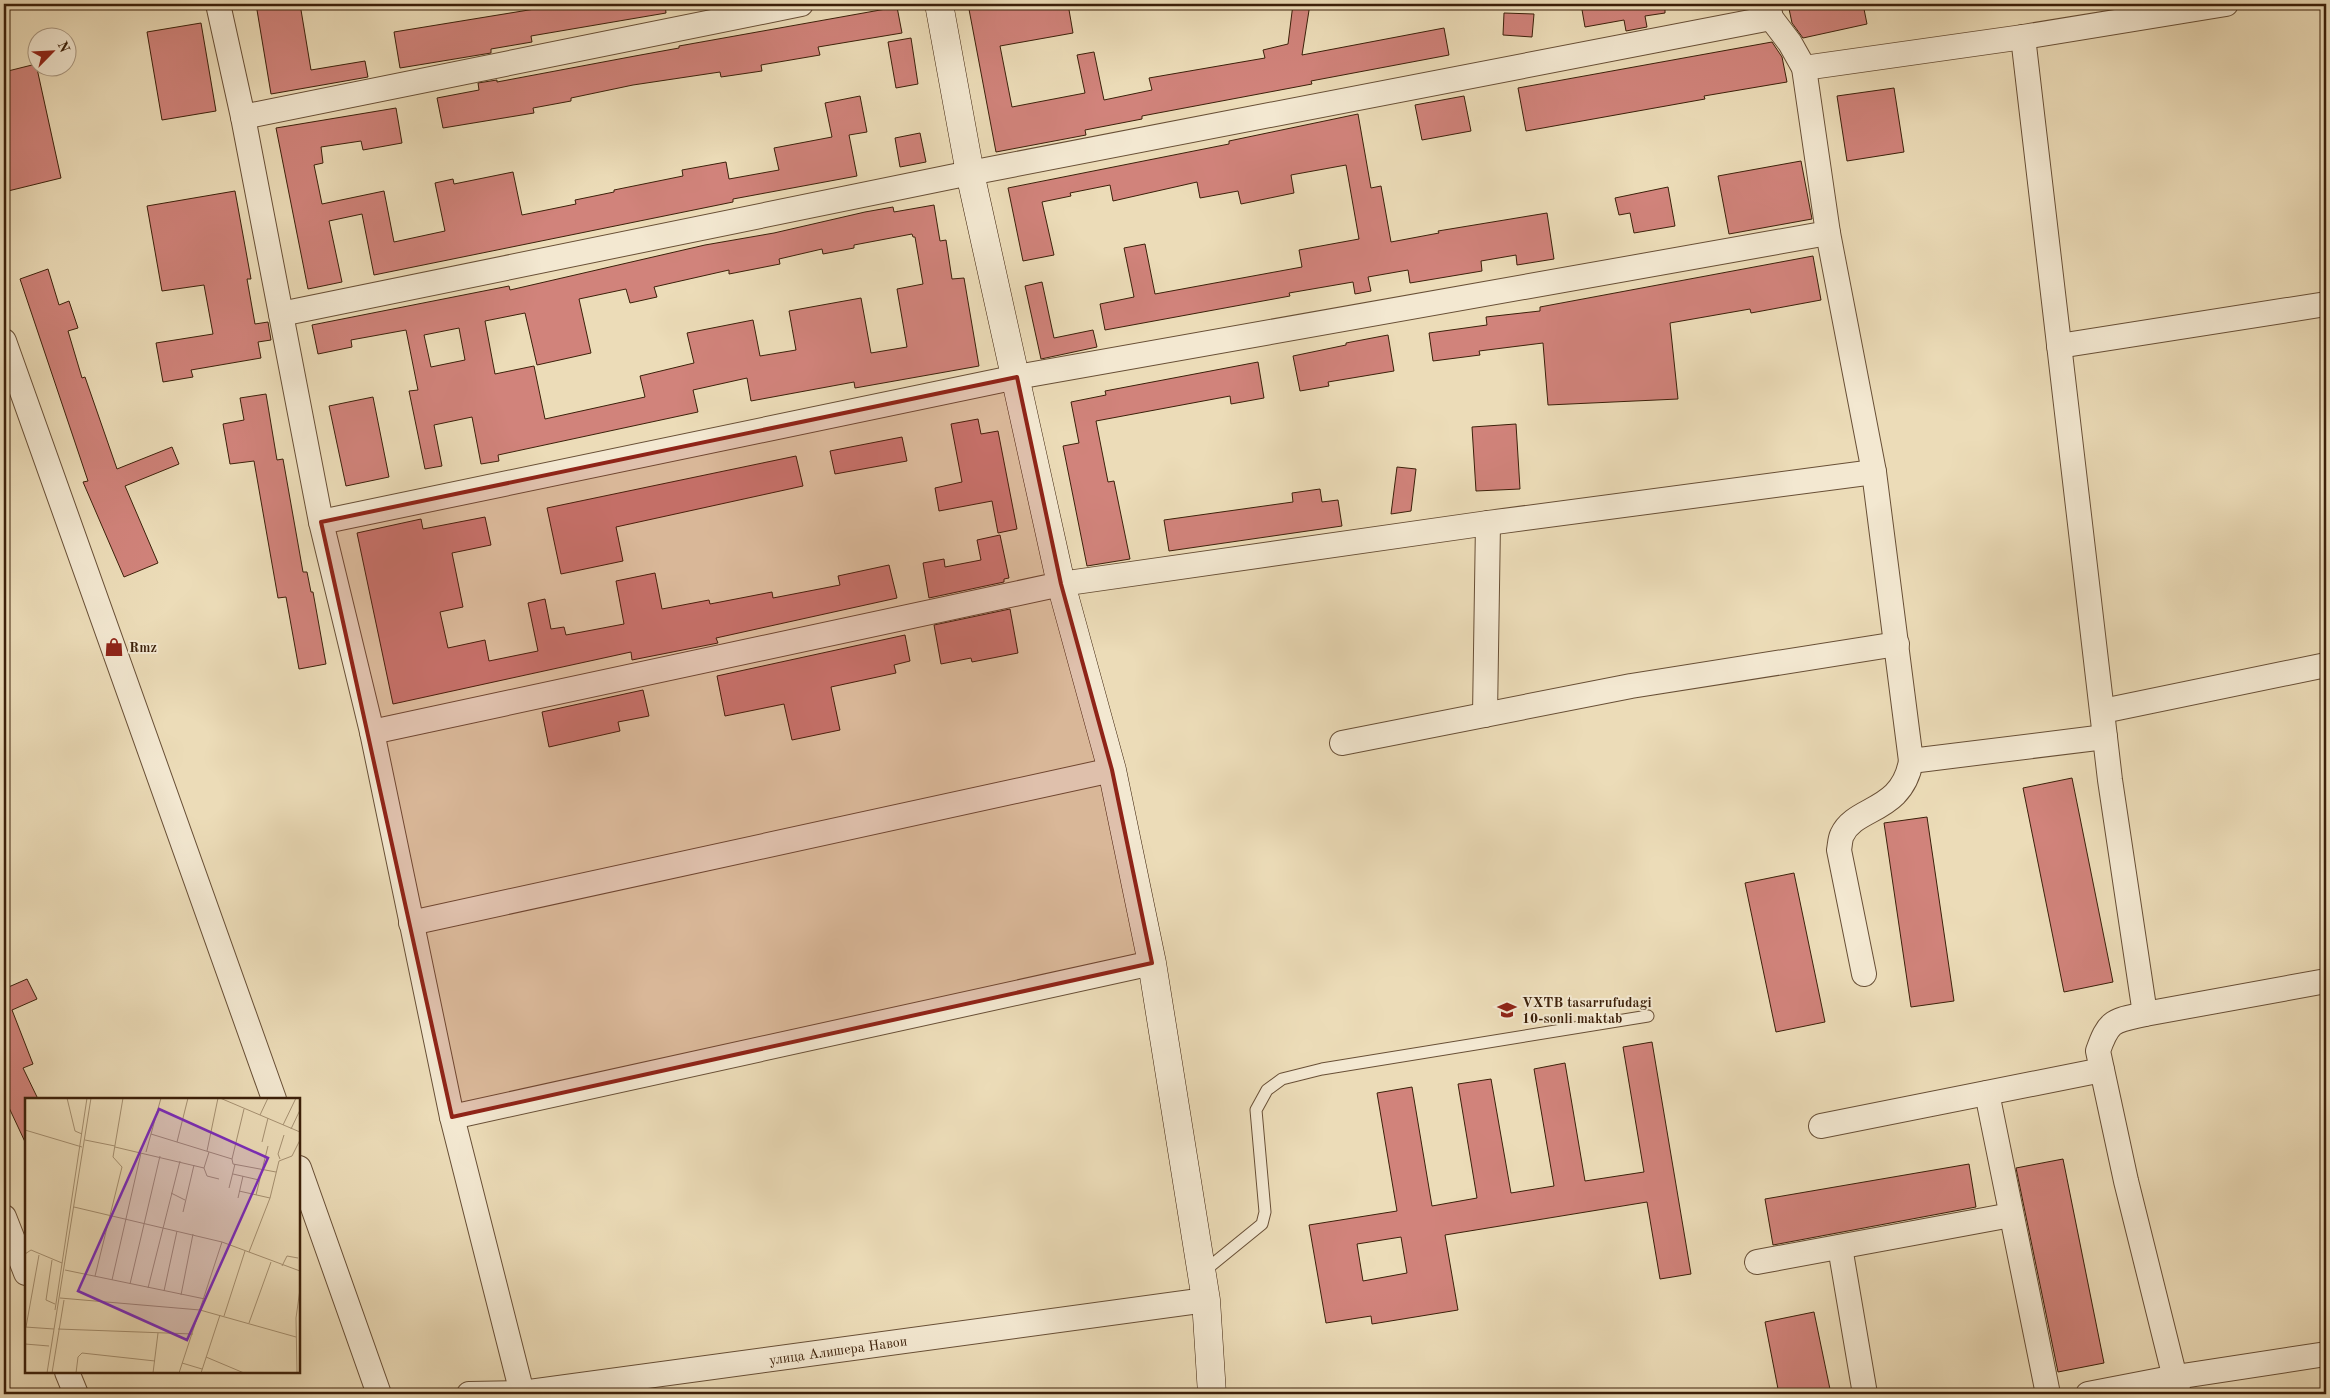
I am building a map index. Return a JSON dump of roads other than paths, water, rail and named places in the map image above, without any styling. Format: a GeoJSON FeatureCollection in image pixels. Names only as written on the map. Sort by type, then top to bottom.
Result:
{"type":"FeatureCollection","features":[{"type":"Feature","properties":{"kind":"street"},"geometry":{"type":"LineString","coordinates":[[218,4],[243,116],[321,522],[372,732],[452,1117],[522,1392]]}},
{"type":"Feature","properties":{"kind":"street"},"geometry":{"type":"LineString","coordinates":[[243,116],[801,4]]}},
{"type":"Feature","properties":{"kind":"street"},"geometry":{"type":"LineString","coordinates":[[939,4],[970,173],[1017,377],[1061,584],[1112,770],[1152,963],[1204,1287],[1212,1394]]}},
{"type":"Feature","properties":{"kind":"street"},"geometry":{"type":"LineString","coordinates":[[1804,68],[2023,37],[2226,4]]}},
{"type":"Feature","properties":{"kind":"street"},"geometry":{"type":"LineString","coordinates":[[281,314],[1770,11],[1804,68],[1828,233],[1874,472],[1911,761],[1908,777],[1895,795],[1882,806],[1853,822],[1842,834],[1840,850],[1864,974]]}},
{"type":"Feature","properties":{"kind":"street"},"geometry":{"type":"LineString","coordinates":[[2023,37],[2110,780],[2145,1014]]}},
{"type":"Feature","properties":{"kind":"street"},"geometry":{"type":"LineString","coordinates":[[321,522],[1017,377],[1828,233]]}},
{"type":"Feature","properties":{"kind":"street"},"geometry":{"type":"LineString","coordinates":[[2059,346],[2326,304]]}},
{"type":"Feature","properties":{"kind":"street"},"geometry":{"type":"LineString","coordinates":[[4,341],[274,1098]]}},
{"type":"Feature","properties":{"kind":"street"},"geometry":{"type":"LineString","coordinates":[[372,732],[1061,584],[1488,523],[1874,472]]}},
{"type":"Feature","properties":{"kind":"street"},"geometry":{"type":"LineString","coordinates":[[1484,715],[1488,523]]}},
{"type":"Feature","properties":{"kind":"street"},"geometry":{"type":"LineString","coordinates":[[1342,743],[1631,686],[1897,644]]}},
{"type":"Feature","properties":{"kind":"street"},"geometry":{"type":"LineString","coordinates":[[2103,711],[2326,665]]}},
{"type":"Feature","properties":{"kind":"street"},"geometry":{"type":"LineString","coordinates":[[1911,761],[2105,737]]}},
{"type":"Feature","properties":{"kind":"street"},"geometry":{"type":"LineString","coordinates":[[412,923],[1112,770]]}},
{"type":"Feature","properties":{"kind":"street"},"geometry":{"type":"LineString","coordinates":[[452,1117],[1152,963]]}},
{"type":"Feature","properties":{"kind":"street"},"geometry":{"type":"LineString","coordinates":[[2177,1386],[2126,1181],[2098,1051],[2105,1031],[2117,1020],[2326,981]]}},
{"type":"Feature","properties":{"kind":"street"},"geometry":{"type":"LineString","coordinates":[[1821,1126],[2102,1070]]}},
{"type":"Feature","properties":{"kind":"street"},"geometry":{"type":"LineString","coordinates":[[1986,1093],[2048,1394]]}},
{"type":"Feature","properties":{"kind":"street"},"geometry":{"type":"LineString","coordinates":[[300,1171],[379,1394]]}},
{"type":"Feature","properties":{"kind":"street"},"geometry":{"type":"LineString","coordinates":[[1756,1262],[2012,1216]]}},
{"type":"Feature","properties":{"kind":"street"},"geometry":{"type":"LineString","coordinates":[[4,1217],[25,1270]]}},
{"type":"Feature","properties":{"kind":"street"},"geometry":{"type":"LineString","coordinates":[[1840,1247],[1865,1394]]}},
{"type":"Feature","properties":{"kind":"street","name":"улица Алишера Навои"},"geometry":{"type":"LineString","coordinates":[[469,1394],[522,1392],[1204,1287]]}},
{"type":"Feature","properties":{"kind":"street"},"geometry":{"type":"LineString","coordinates":[[2088,1394],[2177,1386],[2326,1354]]}},
{"type":"Feature","properties":{"kind":"street"},"geometry":{"type":"LineString","coordinates":[[67,1373],[76,1394]]}},
{"type":"Feature","properties":{"kind":"lane"},"geometry":{"type":"LineString","coordinates":[[1204,1287],[1262,1224],[1265,1212],[1256,1110],[1267,1090],[1282,1079],[1322,1069],[1648,1016]]}},
{"type":"Feature","properties":{"kind":"place","name":"Rmz"},"geometry":{"type":"Point","coordinates":[114,647]}},
{"type":"Feature","properties":{"kind":"place","name":"VXTB tasarrufudagi 10-sonli maktab"},"geometry":{"type":"Point","coordinates":[1507,1010]}}]}
